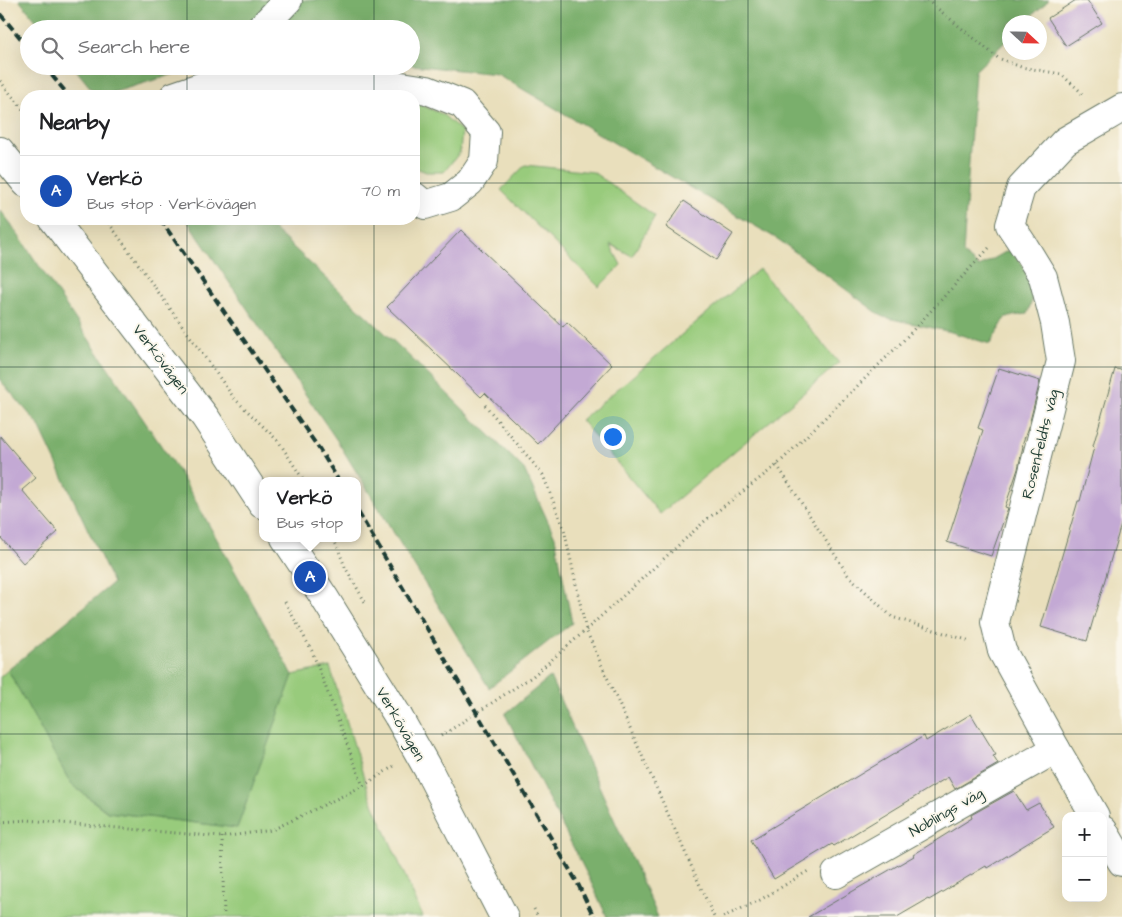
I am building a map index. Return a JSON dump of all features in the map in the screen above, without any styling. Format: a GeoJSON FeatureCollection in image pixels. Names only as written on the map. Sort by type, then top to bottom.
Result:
{"type":"FeatureCollection","features":[{"type":"Feature","properties":{"kind":"street"},"geometry":{"type":"LineString","coordinates":[[269,20],[288,0]]}},
{"type":"Feature","properties":{"kind":"street"},"geometry":{"type":"LineString","coordinates":[[186,90],[215,75],[259,80],[364,80],[427,90],[462,104],[486,132],[484,161],[470,182],[451,197],[425,204],[420,200]]}},
{"type":"Feature","properties":{"kind":"street"},"geometry":{"type":"LineString","coordinates":[[259,80],[278,90]]}},
{"type":"Feature","properties":{"kind":"street"},"geometry":{"type":"LineString","coordinates":[[1010,225],[1021,188],[1065,141],[1110,114]]}},
{"type":"Feature","properties":{"kind":"street"},"geometry":{"type":"LineString","coordinates":[[0,151],[20,175]]}},
{"type":"Feature","properties":{"kind":"street","name":"Verkövägen"},"geometry":{"type":"LineString","coordinates":[[58,225],[205,417],[259,499]]}},
{"type":"Feature","properties":{"kind":"street","name":"Rosenfeldts väg"},"geometry":{"type":"LineString","coordinates":[[1010,225],[1043,277],[1055,323],[1061,361],[995,622],[1002,650],[1093,812]]}},
{"type":"Feature","properties":{"kind":"street","name":"Verkövägen"},"geometry":{"type":"LineString","coordinates":[[288,542],[398,716],[430,773],[504,917]]}},
{"type":"Feature","properties":{"kind":"street","name":"Noblings väg"},"geometry":{"type":"LineString","coordinates":[[836,874],[1056,749]]}},
{"type":"Feature","properties":{"kind":"street"},"geometry":{"type":"LineString","coordinates":[[1107,836],[1120,855]]}},
{"type":"Feature","properties":{"kind":"path"},"geometry":{"type":"LineString","coordinates":[[927,0],[998,58],[1021,67],[1061,74],[1110,114]]}},
{"type":"Feature","properties":{"kind":"path"},"geometry":{"type":"LineString","coordinates":[[0,81],[20,106]]}},
{"type":"Feature","properties":{"kind":"path"},"geometry":{"type":"LineString","coordinates":[[110,225],[234,398],[278,442],[301,477]]}},
{"type":"Feature","properties":{"kind":"path"},"geometry":{"type":"LineString","coordinates":[[436,739],[533,676],[706,520],[776,465],[901,343],[1010,225]]}},
{"type":"Feature","properties":{"kind":"path"},"geometry":{"type":"LineString","coordinates":[[485,405],[542,476],[564,529],[586,630],[714,917]]}},
{"type":"Feature","properties":{"kind":"path"},"geometry":{"type":"LineString","coordinates":[[776,465],[848,575],[892,617],[1002,650]]}},
{"type":"Feature","properties":{"kind":"path"},"geometry":{"type":"LineString","coordinates":[[285,602],[312,651],[363,786]]}},
{"type":"Feature","properties":{"kind":"path"},"geometry":{"type":"LineString","coordinates":[[0,822],[28,820],[222,837],[272,830],[363,786],[396,765]]}},
{"type":"Feature","properties":{"kind":"path"},"geometry":{"type":"LineString","coordinates":[[222,837],[224,917]]}},
{"type":"Feature","properties":{"kind":"path"},"geometry":{"type":"LineString","coordinates":[[723,917],[760,900],[819,864],[836,874]]}},
{"type":"Feature","properties":{"kind":"green space"},"geometry":{"type":"Polygon","coordinates":[[[19,0],[1049,0],[1033,15],[1002,15],[1002,45],[975,71],[963,254],[979,267],[1009,250],[1022,263],[1035,293],[1027,314],[1006,317],[990,344],[951,332],[883,317],[779,240],[497,74],[420,66],[420,20],[36,20],[19,0]]]}},
{"type":"Feature","properties":{"kind":"green space"},"geometry":{"type":"Polygon","coordinates":[[[80,75],[171,75],[121,90],[92,90],[80,75]]]}},
{"type":"Feature","properties":{"kind":"green space"},"geometry":{"type":"Polygon","coordinates":[[[420,105],[442,114],[462,131],[460,152],[444,172],[426,172],[420,170],[420,105]]]}},
{"type":"Feature","properties":{"kind":"green space"},"geometry":{"type":"Polygon","coordinates":[[[525,165],[593,172],[655,216],[632,256],[610,244],[621,265],[599,287],[501,190],[525,165]]]}},
{"type":"Feature","properties":{"kind":"green space"},"geometry":{"type":"Polygon","coordinates":[[[0,210],[181,475],[293,675],[237,828],[108,812],[71,784],[8,670],[113,583],[38,424],[0,380],[0,210]]]}},
{"type":"Feature","properties":{"kind":"green space"},"geometry":{"type":"Polygon","coordinates":[[[190,225],[269,225],[403,350],[524,469],[555,537],[572,623],[489,688],[338,442],[190,225]]]}},
{"type":"Feature","properties":{"kind":"green space"},"geometry":{"type":"Polygon","coordinates":[[[759,269],[839,363],[660,514],[581,420],[759,269]]]}},
{"type":"Feature","properties":{"kind":"green space"},"geometry":{"type":"Polygon","coordinates":[[[330,667],[369,794],[423,917],[0,917],[0,677],[8,670],[71,784],[107,812],[237,828],[293,675],[330,667]]]}},
{"type":"Feature","properties":{"kind":"green space"},"geometry":{"type":"Polygon","coordinates":[[[550,677],[658,917],[607,917],[505,714],[550,677]]]}},
{"type":"Feature","properties":{"kind":"building"},"geometry":{"type":"Polygon","coordinates":[[[1076,0],[1087,0],[1102,23],[1066,46],[1048,18],[1076,0]]]}},
{"type":"Feature","properties":{"kind":"building"},"geometry":{"type":"Polygon","coordinates":[[[684,201],[733,234],[716,260],[666,227],[684,201]]]}},
{"type":"Feature","properties":{"kind":"building"},"geometry":{"type":"Polygon","coordinates":[[[461,230],[563,327],[567,322],[612,365],[538,444],[485,393],[481,397],[387,307],[461,230]]]}},
{"type":"Feature","properties":{"kind":"building"},"geometry":{"type":"Polygon","coordinates":[[[999,368],[1040,381],[1022,445],[1018,469],[1005,507],[1008,508],[991,556],[947,542],[983,430],[978,428],[999,368]]]}},
{"type":"Feature","properties":{"kind":"building"},"geometry":{"type":"Polygon","coordinates":[[[1115,369],[1122,370],[1122,521],[1087,641],[1041,627],[1078,501],[1080,501],[1093,446],[1115,369]]]}},
{"type":"Feature","properties":{"kind":"building"},"geometry":{"type":"Polygon","coordinates":[[[0,436],[36,478],[22,490],[58,532],[23,563],[0,537],[0,436]]]}},
{"type":"Feature","properties":{"kind":"building"},"geometry":{"type":"Polygon","coordinates":[[[971,714],[996,755],[993,756],[998,764],[955,789],[948,777],[834,846],[832,844],[774,879],[751,840],[924,736],[926,741],[971,714]]]}},
{"type":"Feature","properties":{"kind":"building"},"geometry":{"type":"Polygon","coordinates":[[[1014,791],[1026,810],[1039,803],[1054,827],[987,868],[986,866],[897,917],[808,917],[914,856],[972,818],[971,815],[1014,791]]]}},
{"type":"Feature","properties":{"kind":"railway"},"geometry":{"type":"LineString","coordinates":[[0,14],[20,37]]}},
{"type":"Feature","properties":{"kind":"railway"},"geometry":{"type":"LineString","coordinates":[[52,75],[64,90]]}},
{"type":"Feature","properties":{"kind":"railway"},"geometry":{"type":"LineString","coordinates":[[164,225],[320,450],[337,477]]}},
{"type":"Feature","properties":{"kind":"railway"},"geometry":{"type":"LineString","coordinates":[[361,517],[577,882],[594,917]]}},
{"type":"Feature","properties":{"kind":"place","name":"Verkö"},"geometry":{"type":"Point","coordinates":[310,577]}}]}
